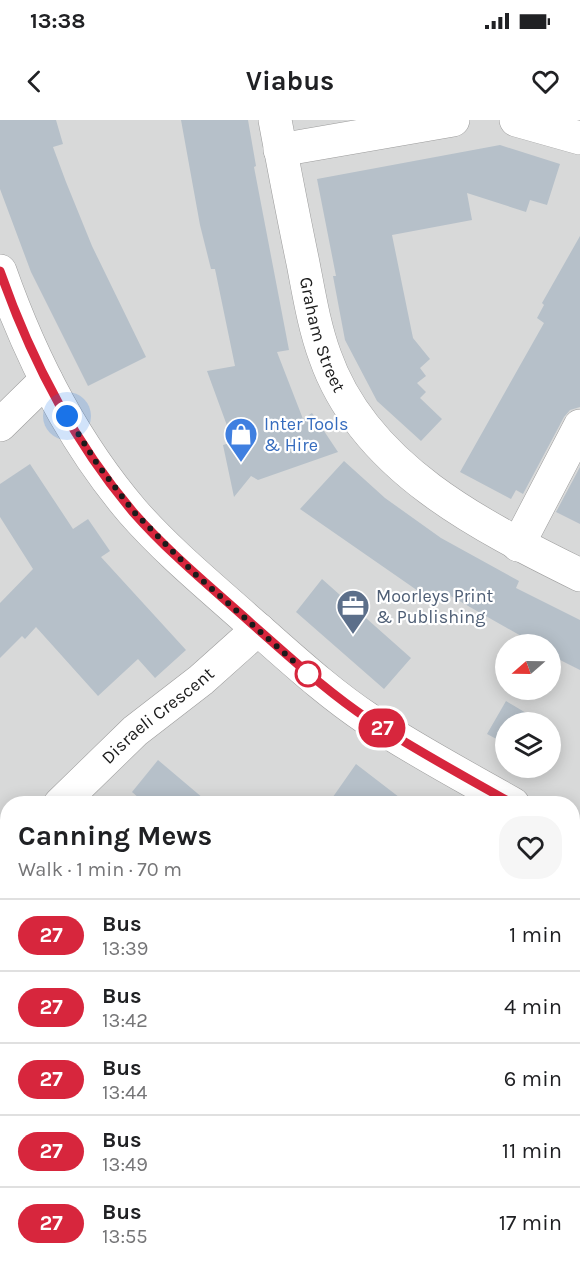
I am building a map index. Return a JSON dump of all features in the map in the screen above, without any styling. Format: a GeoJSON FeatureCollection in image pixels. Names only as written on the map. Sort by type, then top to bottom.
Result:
{"type":"FeatureCollection","features":[{"type":"Feature","properties":{"kind":"street"},"geometry":{"type":"LineString","coordinates":[[278,135],[453,120]]}},
{"type":"Feature","properties":{"kind":"street"},"geometry":{"type":"LineString","coordinates":[[516,120],[580,138]]}},
{"type":"Feature","properties":{"kind":"street","name":"Graham Street"},"geometry":{"type":"LineString","coordinates":[[278,135],[315,322],[325,357],[338,386],[374,437],[423,484],[448,503],[518,544],[580,575]]}},
{"type":"Feature","properties":{"kind":"street"},"geometry":{"type":"LineString","coordinates":[[0,271],[14,310],[46,380],[98,465],[134,512],[194,573],[258,629],[287,658],[365,717],[409,746],[499,796]]}},
{"type":"Feature","properties":{"kind":"street"},"geometry":{"type":"LineString","coordinates":[[0,424],[46,380]]}},
{"type":"Feature","properties":{"kind":"street"},"geometry":{"type":"LineString","coordinates":[[518,544],[580,426]]}},
{"type":"Feature","properties":{"kind":"street","name":"Disraeli Crescent"},"geometry":{"type":"LineString","coordinates":[[68,796],[135,731],[201,680],[258,629]]}},
{"type":"Feature","properties":{"kind":"shaded area"},"geometry":{"type":"Polygon","coordinates":[[[0,120],[580,120],[580,796],[0,796],[0,120]]]}},
{"type":"Feature","properties":{"kind":"building"},"geometry":{"type":"Polygon","coordinates":[[[0,120],[56,120],[63,144],[53,147],[66,182],[92,246],[146,357],[88,386],[31,272],[0,189],[0,120]]]}},
{"type":"Feature","properties":{"kind":"building"},"geometry":{"type":"Polygon","coordinates":[[[181,120],[248,120],[256,166],[254,167],[289,350],[277,352],[303,419],[312,413],[338,452],[258,480],[251,476],[234,497],[223,445],[233,442],[207,371],[235,366],[215,269],[211,269],[200,225],[181,120]]]}},
{"type":"Feature","properties":{"kind":"building"},"geometry":{"type":"Polygon","coordinates":[[[500,145],[560,164],[547,205],[530,200],[526,212],[467,193],[472,220],[392,235],[413,338],[430,359],[420,368],[426,376],[417,383],[426,392],[420,398],[442,419],[421,441],[377,401],[345,340],[333,276],[336,276],[317,179],[500,145]]]}},
{"type":"Feature","properties":{"kind":"building"},"geometry":{"type":"Polygon","coordinates":[[[580,236],[580,407],[570,410],[564,417],[523,494],[516,490],[511,499],[460,472],[544,323],[537,318],[544,305],[542,303],[580,236]]]}},
{"type":"Feature","properties":{"kind":"building"},"geometry":{"type":"Polygon","coordinates":[[[344,461],[385,498],[441,538],[519,581],[516,588],[580,620],[580,670],[561,660],[561,634],[518,634],[440,590],[434,602],[300,509],[344,461]]]}},
{"type":"Feature","properties":{"kind":"building"},"geometry":{"type":"Polygon","coordinates":[[[30,464],[73,529],[88,519],[110,551],[101,557],[186,650],[155,678],[138,659],[98,696],[36,627],[25,639],[22,636],[0,658],[0,603],[33,569],[0,517],[0,484],[30,464]]]}},
{"type":"Feature","properties":{"kind":"building"},"geometry":{"type":"Polygon","coordinates":[[[580,467],[580,524],[556,512],[580,467]]]}},
{"type":"Feature","properties":{"kind":"building","name":"Moorleys Print & Publishing"},"geometry":{"type":"Polygon","coordinates":[[[322,579],[411,658],[384,689],[296,612],[322,579]]]}},
{"type":"Feature","properties":{"kind":"building"},"geometry":{"type":"Polygon","coordinates":[[[506,701],[524,712],[500,712],[506,701]]]}},
{"type":"Feature","properties":{"kind":"building"},"geometry":{"type":"Polygon","coordinates":[[[495,720],[495,738],[487,734],[495,720]]]}},
{"type":"Feature","properties":{"kind":"building"},"geometry":{"type":"Polygon","coordinates":[[[158,760],[201,796],[137,796],[132,792],[158,760]]]}},
{"type":"Feature","properties":{"kind":"building"},"geometry":{"type":"Polygon","coordinates":[[[356,764],[398,796],[334,796],[356,764]]]}},
{"type":"Feature","properties":{"kind":"bus line","name":"27"},"geometry":{"type":"LineString","coordinates":[[0,271],[14,310],[46,380],[98,465],[134,512],[194,573],[258,629],[287,658],[365,717],[409,746],[499,796]]}},
{"type":"Feature","properties":{"kind":"place","name":"Inter Tools & Hire"},"geometry":{"type":"Point","coordinates":[241,463]}},
{"type":"Feature","properties":{"kind":"place","name":"Moorleys Print & Publishing"},"geometry":{"type":"Point","coordinates":[353,635]}},
{"type":"Feature","properties":{"kind":"route"},"geometry":{"type":"LineString","coordinates":[[67,416],[98,465],[134,512],[194,573],[258,629],[287,658],[308,674]]}}]}
